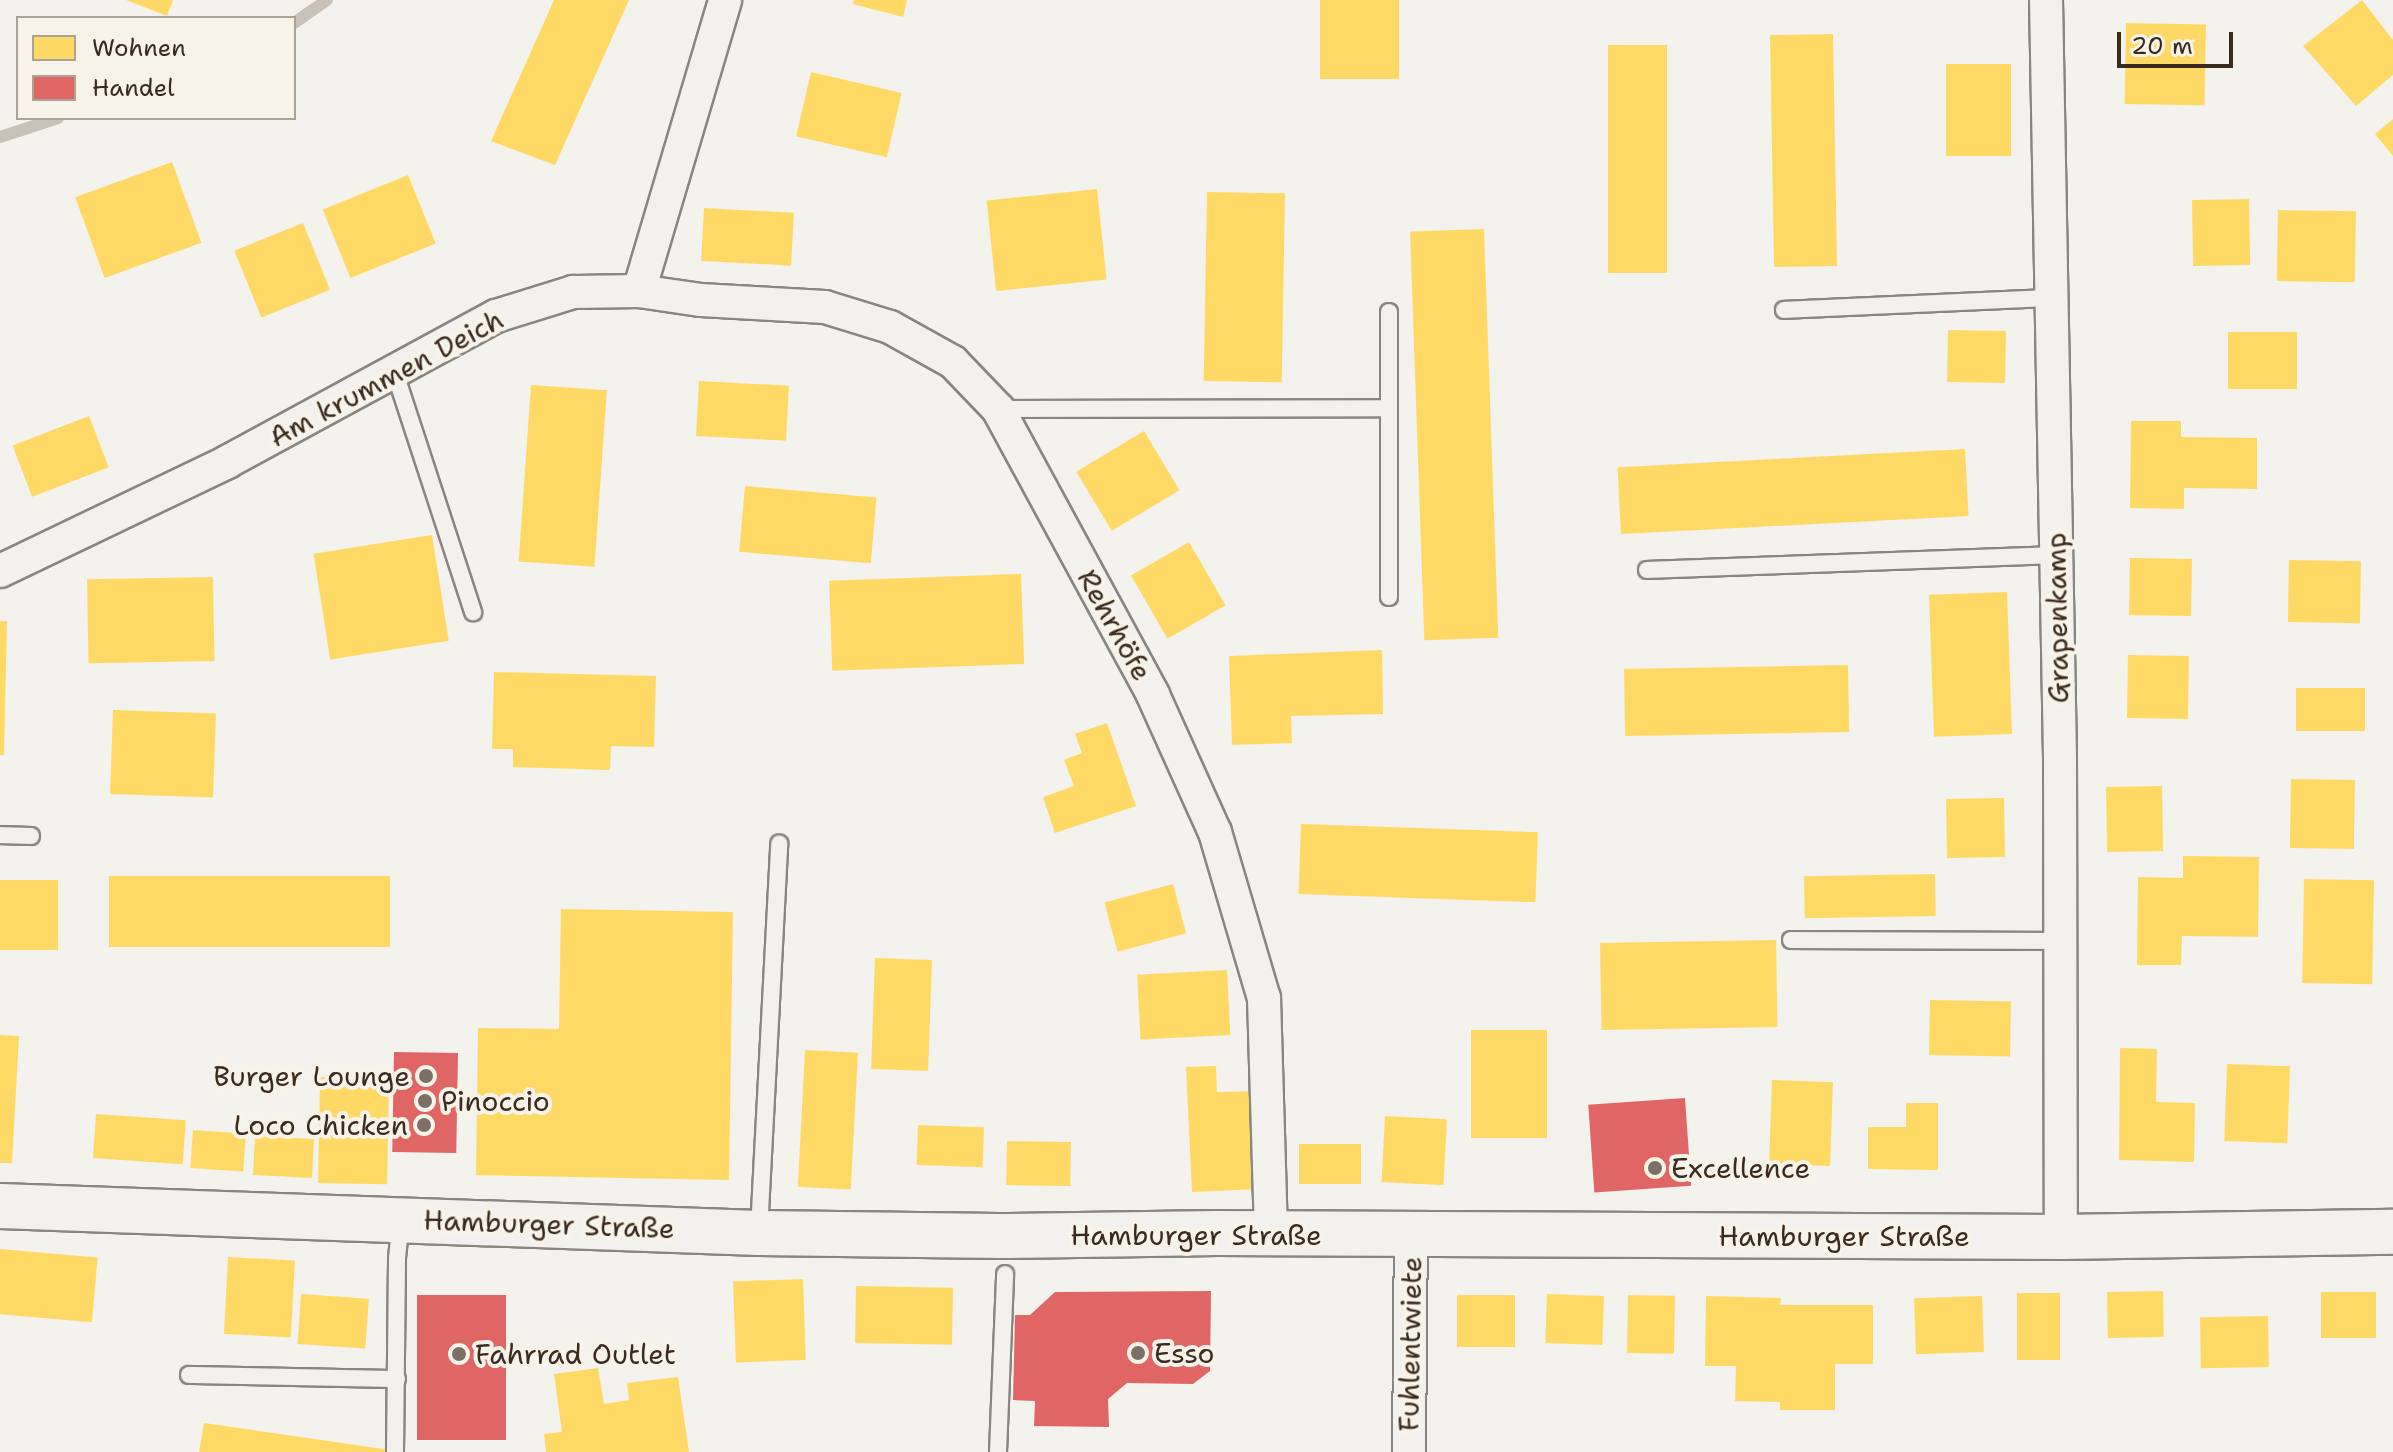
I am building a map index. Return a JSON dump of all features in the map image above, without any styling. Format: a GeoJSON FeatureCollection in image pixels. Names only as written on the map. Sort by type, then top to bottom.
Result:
{"type":"FeatureCollection","features":[{"type":"Feature","properties":{"kind":"main road","name":"Hamburger Straße"},"geometry":{"type":"LineString","coordinates":[[0,1206],[759,1233],[1008,1236],[2061,1237],[2393,1232]]}},
{"type":"Feature","properties":{"kind":"street"},"geometry":{"type":"LineString","coordinates":[[639,291],[725,0]]}},
{"type":"Feature","properties":{"kind":"street","name":"Grapenkamp"},"geometry":{"type":"LineString","coordinates":[[2046,0],[2056,555],[2061,1237]]}},
{"type":"Feature","properties":{"kind":"street","name":"Am krummen Deich"},"geometry":{"type":"LineString","coordinates":[[0,571],[227,462],[496,316],[573,292],[639,291]]}},
{"type":"Feature","properties":{"kind":"street","name":"Rehrhöfe"},"geometry":{"type":"LineString","coordinates":[[639,291],[701,300],[825,307],[890,327],[953,362],[998,409],[1153,695],[1215,832],[1264,998],[1271,1234]]}},
{"type":"Feature","properties":{"kind":"street","name":"Fuhlentwiete"},"geometry":{"type":"LineString","coordinates":[[1409,1452],[1411,1235]]}},
{"type":"Feature","properties":{"kind":"lane"},"geometry":{"type":"LineString","coordinates":[[1784,310],[2052,298]]}},
{"type":"Feature","properties":{"kind":"lane"},"geometry":{"type":"LineString","coordinates":[[1389,312],[1389,597]]}},
{"type":"Feature","properties":{"kind":"lane"},"geometry":{"type":"LineString","coordinates":[[394,370],[473,612]]}},
{"type":"Feature","properties":{"kind":"lane"},"geometry":{"type":"LineString","coordinates":[[998,409],[1389,408]]}},
{"type":"Feature","properties":{"kind":"lane"},"geometry":{"type":"LineString","coordinates":[[1647,570],[2056,555]]}},
{"type":"Feature","properties":{"kind":"lane"},"geometry":{"type":"LineString","coordinates":[[0,835],[31,836]]}},
{"type":"Feature","properties":{"kind":"lane"},"geometry":{"type":"LineString","coordinates":[[759,1233],[779,844]]}},
{"type":"Feature","properties":{"kind":"lane"},"geometry":{"type":"LineString","coordinates":[[1791,940],[2060,941]]}},
{"type":"Feature","properties":{"kind":"lane"},"geometry":{"type":"LineString","coordinates":[[395,1452],[397,1258],[401,1218]]}},
{"type":"Feature","properties":{"kind":"lane"},"geometry":{"type":"LineString","coordinates":[[998,1452],[1005,1274]]}},
{"type":"Feature","properties":{"kind":"lane"},"geometry":{"type":"LineString","coordinates":[[189,1375],[397,1379]]}},
{"type":"Feature","properties":{"kind":"building: Wohnen"},"geometry":{"type":"Polygon","coordinates":[[[126,0],[173,0],[167,16],[126,0]]]}},
{"type":"Feature","properties":{"kind":"building: Wohnen"},"geometry":{"type":"Polygon","coordinates":[[[554,0],[629,0],[555,165],[491,141],[554,0]]]}},
{"type":"Feature","properties":{"kind":"building: Wohnen"},"geometry":{"type":"Polygon","coordinates":[[[854,0],[907,0],[903,17],[853,4],[854,0]]]}},
{"type":"Feature","properties":{"kind":"building: Wohnen"},"geometry":{"type":"Polygon","coordinates":[[[1320,0],[1399,0],[1399,79],[1320,79],[1320,0]]]}},
{"type":"Feature","properties":{"kind":"building: Wohnen"},"geometry":{"type":"Polygon","coordinates":[[[2362,0],[2393,40],[2393,75],[2356,106],[2303,46],[2362,0]]]}},
{"type":"Feature","properties":{"kind":"building: Wohnen"},"geometry":{"type":"Polygon","coordinates":[[[2126,23],[2206,24],[2205,105],[2125,104],[2126,23]]]}},
{"type":"Feature","properties":{"kind":"building: Wohnen"},"geometry":{"type":"Polygon","coordinates":[[[1833,34],[1837,266],[1774,267],[1770,35],[1833,34]]]}},
{"type":"Feature","properties":{"kind":"building: Wohnen"},"geometry":{"type":"Polygon","coordinates":[[[1608,45],[1667,45],[1667,273],[1608,273],[1608,45]]]}},
{"type":"Feature","properties":{"kind":"building: Wohnen"},"geometry":{"type":"Polygon","coordinates":[[[1946,64],[2011,64],[2011,156],[1946,156],[1946,64]]]}},
{"type":"Feature","properties":{"kind":"building: Wohnen"},"geometry":{"type":"Polygon","coordinates":[[[811,72],[902,93],[887,157],[796,136],[811,72]]]}},
{"type":"Feature","properties":{"kind":"building: Wohnen"},"geometry":{"type":"Polygon","coordinates":[[[2393,119],[2393,156],[2375,134],[2393,119]]]}},
{"type":"Feature","properties":{"kind":"building: Wohnen"},"geometry":{"type":"Polygon","coordinates":[[[172,162],[201,243],[105,278],[75,197],[172,162]]]}},
{"type":"Feature","properties":{"kind":"building: Wohnen"},"geometry":{"type":"Polygon","coordinates":[[[408,175],[436,244],[350,278],[323,209],[408,175]]]}},
{"type":"Feature","properties":{"kind":"building: Wohnen"},"geometry":{"type":"Polygon","coordinates":[[[1097,189],[1107,280],[996,291],[987,201],[1097,189]]]}},
{"type":"Feature","properties":{"kind":"building: Wohnen"},"geometry":{"type":"Polygon","coordinates":[[[1207,192],[1285,193],[1282,382],[1204,381],[1207,192]]]}},
{"type":"Feature","properties":{"kind":"building: Wohnen"},"geometry":{"type":"Polygon","coordinates":[[[2249,199],[2250,265],[2193,266],[2192,200],[2249,199]]]}},
{"type":"Feature","properties":{"kind":"building: Wohnen"},"geometry":{"type":"Polygon","coordinates":[[[704,208],[794,213],[791,266],[701,261],[704,208]]]}},
{"type":"Feature","properties":{"kind":"building: Wohnen"},"geometry":{"type":"Polygon","coordinates":[[[2278,210],[2356,211],[2355,282],[2277,281],[2278,210]]]}},
{"type":"Feature","properties":{"kind":"building: Wohnen"},"geometry":{"type":"Polygon","coordinates":[[[303,223],[330,290],[261,317],[234,251],[303,223]]]}},
{"type":"Feature","properties":{"kind":"building: Wohnen"},"geometry":{"type":"Polygon","coordinates":[[[1484,229],[1498,638],[1424,640],[1410,232],[1484,229]]]}},
{"type":"Feature","properties":{"kind":"building: Wohnen"},"geometry":{"type":"Polygon","coordinates":[[[1948,330],[2006,331],[2005,383],[1947,382],[1948,330]]]}},
{"type":"Feature","properties":{"kind":"building: Wohnen"},"geometry":{"type":"Polygon","coordinates":[[[2228,332],[2297,332],[2297,389],[2228,389],[2228,332]]]}},
{"type":"Feature","properties":{"kind":"building: Wohnen"},"geometry":{"type":"Polygon","coordinates":[[[699,381],[789,386],[786,441],[696,436],[699,381]]]}},
{"type":"Feature","properties":{"kind":"building: Wohnen"},"geometry":{"type":"Polygon","coordinates":[[[531,385],[607,390],[594,567],[519,562],[531,385]]]}},
{"type":"Feature","properties":{"kind":"building: Wohnen"},"geometry":{"type":"Polygon","coordinates":[[[89,416],[109,467],[32,497],[12,445],[89,416]]]}},
{"type":"Feature","properties":{"kind":"building: Wohnen"},"geometry":{"type":"Polygon","coordinates":[[[2131,421],[2181,421],[2181,437],[2257,438],[2257,489],[2184,488],[2184,509],[2130,508],[2131,421]]]}},
{"type":"Feature","properties":{"kind":"building: Wohnen"},"geometry":{"type":"Polygon","coordinates":[[[1144,431],[1180,490],[1112,531],[1076,472],[1144,431]]]}},
{"type":"Feature","properties":{"kind":"building: Wohnen"},"geometry":{"type":"Polygon","coordinates":[[[1965,449],[1969,516],[1621,534],[1617,467],[1965,449]]]}},
{"type":"Feature","properties":{"kind":"building: Wohnen"},"geometry":{"type":"Polygon","coordinates":[[[745,486],[876,498],[871,563],[739,552],[745,486]]]}},
{"type":"Feature","properties":{"kind":"building: Wohnen"},"geometry":{"type":"Polygon","coordinates":[[[432,535],[449,641],[330,659],[313,554],[432,535]]]}},
{"type":"Feature","properties":{"kind":"building: Wohnen"},"geometry":{"type":"Polygon","coordinates":[[[1189,542],[1226,605],[1167,639],[1131,576],[1189,542]]]}},
{"type":"Feature","properties":{"kind":"building: Wohnen"},"geometry":{"type":"Polygon","coordinates":[[[2130,558],[2192,559],[2191,616],[2129,615],[2130,558]]]}},
{"type":"Feature","properties":{"kind":"building: Wohnen"},"geometry":{"type":"Polygon","coordinates":[[[2289,560],[2361,561],[2360,623],[2288,622],[2289,560]]]}},
{"type":"Feature","properties":{"kind":"building: Wohnen"},"geometry":{"type":"Polygon","coordinates":[[[1021,574],[1024,664],[832,671],[829,581],[1021,574]]]}},
{"type":"Feature","properties":{"kind":"building: Wohnen"},"geometry":{"type":"Polygon","coordinates":[[[213,577],[214,661],[88,663],[87,579],[213,577]]]}},
{"type":"Feature","properties":{"kind":"building: Wohnen"},"geometry":{"type":"Polygon","coordinates":[[[2007,592],[2012,734],[1934,737],[1929,595],[2007,592]]]}},
{"type":"Feature","properties":{"kind":"building: Wohnen"},"geometry":{"type":"Polygon","coordinates":[[[0,621],[7,621],[4,755],[0,755],[0,621]]]}},
{"type":"Feature","properties":{"kind":"building: Wohnen"},"geometry":{"type":"Polygon","coordinates":[[[1382,650],[1383,714],[1291,716],[1292,743],[1232,745],[1229,656],[1382,650]]]}},
{"type":"Feature","properties":{"kind":"building: Wohnen"},"geometry":{"type":"Polygon","coordinates":[[[2128,655],[2189,656],[2188,719],[2127,718],[2128,655]]]}},
{"type":"Feature","properties":{"kind":"building: Wohnen"},"geometry":{"type":"Polygon","coordinates":[[[1848,665],[1849,732],[1625,736],[1624,669],[1848,665]]]}},
{"type":"Feature","properties":{"kind":"building: Wohnen"},"geometry":{"type":"Polygon","coordinates":[[[494,672],[656,676],[654,747],[611,746],[610,770],[513,767],[513,749],[492,749],[494,672]]]}},
{"type":"Feature","properties":{"kind":"building: Wohnen"},"geometry":{"type":"Polygon","coordinates":[[[2296,688],[2365,688],[2365,731],[2296,731],[2296,688]]]}},
{"type":"Feature","properties":{"kind":"building: Wohnen"},"geometry":{"type":"Polygon","coordinates":[[[113,710],[216,714],[213,798],[110,794],[113,710]]]}},
{"type":"Feature","properties":{"kind":"building: Wohnen"},"geometry":{"type":"Polygon","coordinates":[[[1107,723],[1136,806],[1055,833],[1043,797],[1074,786],[1064,760],[1082,753],[1075,734],[1107,723]]]}},
{"type":"Feature","properties":{"kind":"building: Wohnen"},"geometry":{"type":"Polygon","coordinates":[[[2291,779],[2355,780],[2354,849],[2290,848],[2291,779]]]}},
{"type":"Feature","properties":{"kind":"building: Wohnen"},"geometry":{"type":"Polygon","coordinates":[[[2162,786],[2163,851],[2107,852],[2106,787],[2162,786]]]}},
{"type":"Feature","properties":{"kind":"building: Wohnen"},"geometry":{"type":"Polygon","coordinates":[[[2004,798],[2005,857],[1947,858],[1946,799],[2004,798]]]}},
{"type":"Feature","properties":{"kind":"building: Wohnen"},"geometry":{"type":"Polygon","coordinates":[[[1301,824],[1538,832],[1535,902],[1299,894],[1301,824]]]}},
{"type":"Feature","properties":{"kind":"building: Wohnen"},"geometry":{"type":"Polygon","coordinates":[[[2183,856],[2259,857],[2258,937],[2182,936],[2181,965],[2137,965],[2138,877],[2183,878],[2183,856]]]}},
{"type":"Feature","properties":{"kind":"building: Wohnen"},"geometry":{"type":"Polygon","coordinates":[[[1935,874],[1936,916],[1805,918],[1804,876],[1935,874]]]}},
{"type":"Feature","properties":{"kind":"building: Wohnen"},"geometry":{"type":"Polygon","coordinates":[[[109,876],[390,876],[390,947],[109,947],[109,876]]]}},
{"type":"Feature","properties":{"kind":"building: Wohnen"},"geometry":{"type":"Polygon","coordinates":[[[2304,879],[2374,880],[2372,984],[2302,983],[2304,879]]]}},
{"type":"Feature","properties":{"kind":"building: Wohnen"},"geometry":{"type":"Polygon","coordinates":[[[0,880],[58,880],[58,950],[0,950],[0,880]]]}},
{"type":"Feature","properties":{"kind":"building: Wohnen"},"geometry":{"type":"Polygon","coordinates":[[[1173,884],[1186,933],[1118,952],[1104,902],[1173,884]]]}},
{"type":"Feature","properties":{"kind":"building: Wohnen"},"geometry":{"type":"Polygon","coordinates":[[[561,909],[733,912],[729,1180],[476,1175],[478,1028],[559,1029],[561,909]]]}},
{"type":"Feature","properties":{"kind":"building: Wohnen"},"geometry":{"type":"Polygon","coordinates":[[[1776,940],[1778,1027],[1602,1030],[1600,943],[1776,940]]]}},
{"type":"Feature","properties":{"kind":"building: Wohnen"},"geometry":{"type":"Polygon","coordinates":[[[875,958],[932,960],[928,1071],[871,1069],[875,958]]]}},
{"type":"Feature","properties":{"kind":"building: Wohnen"},"geometry":{"type":"Polygon","coordinates":[[[1227,970],[1230,1035],[1141,1040],[1137,975],[1227,970]]]}},
{"type":"Feature","properties":{"kind":"building: Wohnen"},"geometry":{"type":"Polygon","coordinates":[[[1930,1000],[2011,1001],[2010,1056],[1929,1055],[1930,1000]]]}},
{"type":"Feature","properties":{"kind":"building: Wohnen"},"geometry":{"type":"Polygon","coordinates":[[[1471,1030],[1547,1030],[1547,1138],[1471,1138],[1471,1030]]]}},
{"type":"Feature","properties":{"kind":"building: Wohnen"},"geometry":{"type":"Polygon","coordinates":[[[0,1035],[19,1036],[12,1163],[0,1163],[0,1035]]]}},
{"type":"Feature","properties":{"kind":"building: Wohnen"},"geometry":{"type":"Polygon","coordinates":[[[2120,1048],[2157,1049],[2156,1102],[2195,1103],[2194,1162],[2119,1160],[2120,1048]]]}},
{"type":"Feature","properties":{"kind":"building: Wohnen"},"geometry":{"type":"Polygon","coordinates":[[[805,1050],[858,1053],[851,1190],[798,1187],[805,1050]]]}},
{"type":"Feature","properties":{"kind":"building: Wohnen"},"geometry":{"type":"Polygon","coordinates":[[[2227,1064],[2290,1066],[2287,1143],[2224,1141],[2227,1064]]]}},
{"type":"Feature","properties":{"kind":"building: Wohnen"},"geometry":{"type":"Polygon","coordinates":[[[1216,1066],[1217,1092],[1257,1091],[1262,1189],[1192,1192],[1186,1067],[1216,1066]]]}},
{"type":"Feature","properties":{"kind":"building: Wohnen"},"geometry":{"type":"Polygon","coordinates":[[[320,1077],[389,1078],[387,1184],[318,1183],[320,1077]]]}},
{"type":"Feature","properties":{"kind":"building: Wohnen"},"geometry":{"type":"Polygon","coordinates":[[[1772,1080],[1833,1082],[1830,1166],[1769,1164],[1772,1080]]]}},
{"type":"Feature","properties":{"kind":"building: Wohnen"},"geometry":{"type":"Polygon","coordinates":[[[1906,1103],[1938,1103],[1938,1170],[1868,1169],[1868,1127],[1906,1127],[1906,1103]]]}},
{"type":"Feature","properties":{"kind":"building: Wohnen"},"geometry":{"type":"Polygon","coordinates":[[[96,1114],[186,1120],[183,1164],[93,1158],[96,1114]]]}},
{"type":"Feature","properties":{"kind":"building: Wohnen"},"geometry":{"type":"Polygon","coordinates":[[[1385,1116],[1447,1119],[1443,1185],[1382,1182],[1385,1116]]]}},
{"type":"Feature","properties":{"kind":"building: Wohnen"},"geometry":{"type":"Polygon","coordinates":[[[918,1125],[984,1127],[983,1167],[917,1165],[918,1125]]]}},
{"type":"Feature","properties":{"kind":"building: Wohnen"},"geometry":{"type":"Polygon","coordinates":[[[193,1130],[246,1134],[243,1172],[190,1168],[193,1130]]]}},
{"type":"Feature","properties":{"kind":"building: Wohnen"},"geometry":{"type":"Polygon","coordinates":[[[255,1136],[314,1139],[312,1178],[253,1175],[255,1136]]]}},
{"type":"Feature","properties":{"kind":"building: Wohnen"},"geometry":{"type":"Polygon","coordinates":[[[1007,1141],[1071,1142],[1070,1186],[1006,1185],[1007,1141]]]}},
{"type":"Feature","properties":{"kind":"building: Wohnen"},"geometry":{"type":"Polygon","coordinates":[[[1299,1144],[1361,1144],[1361,1184],[1299,1184],[1299,1144]]]}},
{"type":"Feature","properties":{"kind":"building: Wohnen"},"geometry":{"type":"Polygon","coordinates":[[[0,1249],[98,1258],[92,1322],[0,1314],[0,1249]]]}},
{"type":"Feature","properties":{"kind":"building: Wohnen"},"geometry":{"type":"Polygon","coordinates":[[[228,1257],[295,1261],[291,1337],[224,1334],[228,1257]]]}},
{"type":"Feature","properties":{"kind":"building: Wohnen"},"geometry":{"type":"Polygon","coordinates":[[[803,1279],[806,1360],[736,1362],[733,1281],[803,1279]]]}},
{"type":"Feature","properties":{"kind":"building: Wohnen"},"geometry":{"type":"Polygon","coordinates":[[[856,1286],[953,1288],[952,1345],[855,1343],[856,1286]]]}},
{"type":"Feature","properties":{"kind":"building: Wohnen"},"geometry":{"type":"Polygon","coordinates":[[[2163,1291],[2164,1337],[2108,1338],[2107,1292],[2163,1291]]]}},
{"type":"Feature","properties":{"kind":"building: Wohnen"},"geometry":{"type":"Polygon","coordinates":[[[2321,1292],[2376,1292],[2376,1338],[2321,1338],[2321,1292]]]}},
{"type":"Feature","properties":{"kind":"building: Wohnen"},"geometry":{"type":"Polygon","coordinates":[[[2017,1293],[2060,1293],[2060,1360],[2017,1360],[2017,1293]]]}},
{"type":"Feature","properties":{"kind":"building: Wohnen"},"geometry":{"type":"Polygon","coordinates":[[[301,1294],[369,1299],[365,1349],[298,1344],[301,1294]]]}},
{"type":"Feature","properties":{"kind":"building: Wohnen"},"geometry":{"type":"Polygon","coordinates":[[[1547,1294],[1604,1296],[1602,1345],[1545,1343],[1547,1294]]]}},
{"type":"Feature","properties":{"kind":"building: Wohnen"},"geometry":{"type":"Polygon","coordinates":[[[1457,1295],[1515,1295],[1515,1347],[1457,1347],[1457,1295]]]}},
{"type":"Feature","properties":{"kind":"building: Wohnen"},"geometry":{"type":"Polygon","coordinates":[[[1628,1295],[1675,1296],[1674,1354],[1627,1353],[1628,1295]]]}},
{"type":"Feature","properties":{"kind":"building: Wohnen"},"geometry":{"type":"Polygon","coordinates":[[[1706,1296],[1781,1298],[1780,1305],[1873,1305],[1873,1364],[1835,1364],[1835,1410],[1780,1410],[1780,1402],[1735,1401],[1736,1366],[1705,1366],[1706,1296]]]}},
{"type":"Feature","properties":{"kind":"building: Wohnen"},"geometry":{"type":"Polygon","coordinates":[[[1982,1296],[1984,1352],[1916,1354],[1914,1298],[1982,1296]]]}},
{"type":"Feature","properties":{"kind":"building: Wohnen"},"geometry":{"type":"Polygon","coordinates":[[[2268,1316],[2269,1367],[2201,1368],[2200,1317],[2268,1316]]]}},
{"type":"Feature","properties":{"kind":"building: Wohnen"},"geometry":{"type":"Polygon","coordinates":[[[598,1368],[604,1404],[629,1400],[627,1383],[678,1377],[689,1452],[546,1452],[544,1434],[562,1432],[554,1374],[598,1368]]]}},
{"type":"Feature","properties":{"kind":"building: Wohnen"},"geometry":{"type":"Polygon","coordinates":[[[204,1423],[390,1450],[199,1452],[204,1423]]]}},
{"type":"Feature","properties":{"kind":"building: Handel"},"geometry":{"type":"Polygon","coordinates":[[[394,1052],[458,1053],[456,1153],[392,1152],[394,1052]]]}},
{"type":"Feature","properties":{"kind":"building: Handel"},"geometry":{"type":"Polygon","coordinates":[[[1685,1098],[1691,1186],[1594,1193],[1588,1105],[1685,1098]]]}},
{"type":"Feature","properties":{"kind":"building: Handel","name":"Esso"},"geometry":{"type":"Polygon","coordinates":[[[1211,1291],[1210,1371],[1193,1384],[1127,1383],[1108,1399],[1109,1427],[1034,1426],[1035,1401],[1013,1400],[1015,1315],[1030,1315],[1055,1292],[1211,1291]]]}},
{"type":"Feature","properties":{"kind":"building: Handel"},"geometry":{"type":"Polygon","coordinates":[[[417,1295],[506,1295],[506,1440],[417,1440],[417,1295]]]}},
{"type":"Feature","properties":{"kind":"waterway"},"geometry":{"type":"LineString","coordinates":[[296,22],[327,0]]}},
{"type":"Feature","properties":{"kind":"waterway"},"geometry":{"type":"LineString","coordinates":[[0,137],[52,120]]}},
{"type":"Feature","properties":{"kind":"place","name":"Burger Lounge"},"geometry":{"type":"Point","coordinates":[426,1076]}},
{"type":"Feature","properties":{"kind":"place","name":"Pinoccio"},"geometry":{"type":"Point","coordinates":[425,1101]}},
{"type":"Feature","properties":{"kind":"place","name":"Loco Chicken"},"geometry":{"type":"Point","coordinates":[424,1125]}},
{"type":"Feature","properties":{"kind":"place","name":"Excellence"},"geometry":{"type":"Point","coordinates":[1655,1168]}},
{"type":"Feature","properties":{"kind":"place","name":"Esso"},"geometry":{"type":"Point","coordinates":[1138,1353]}},
{"type":"Feature","properties":{"kind":"place","name":"Fahrrad Outlet"},"geometry":{"type":"Point","coordinates":[459,1354]}}]}
